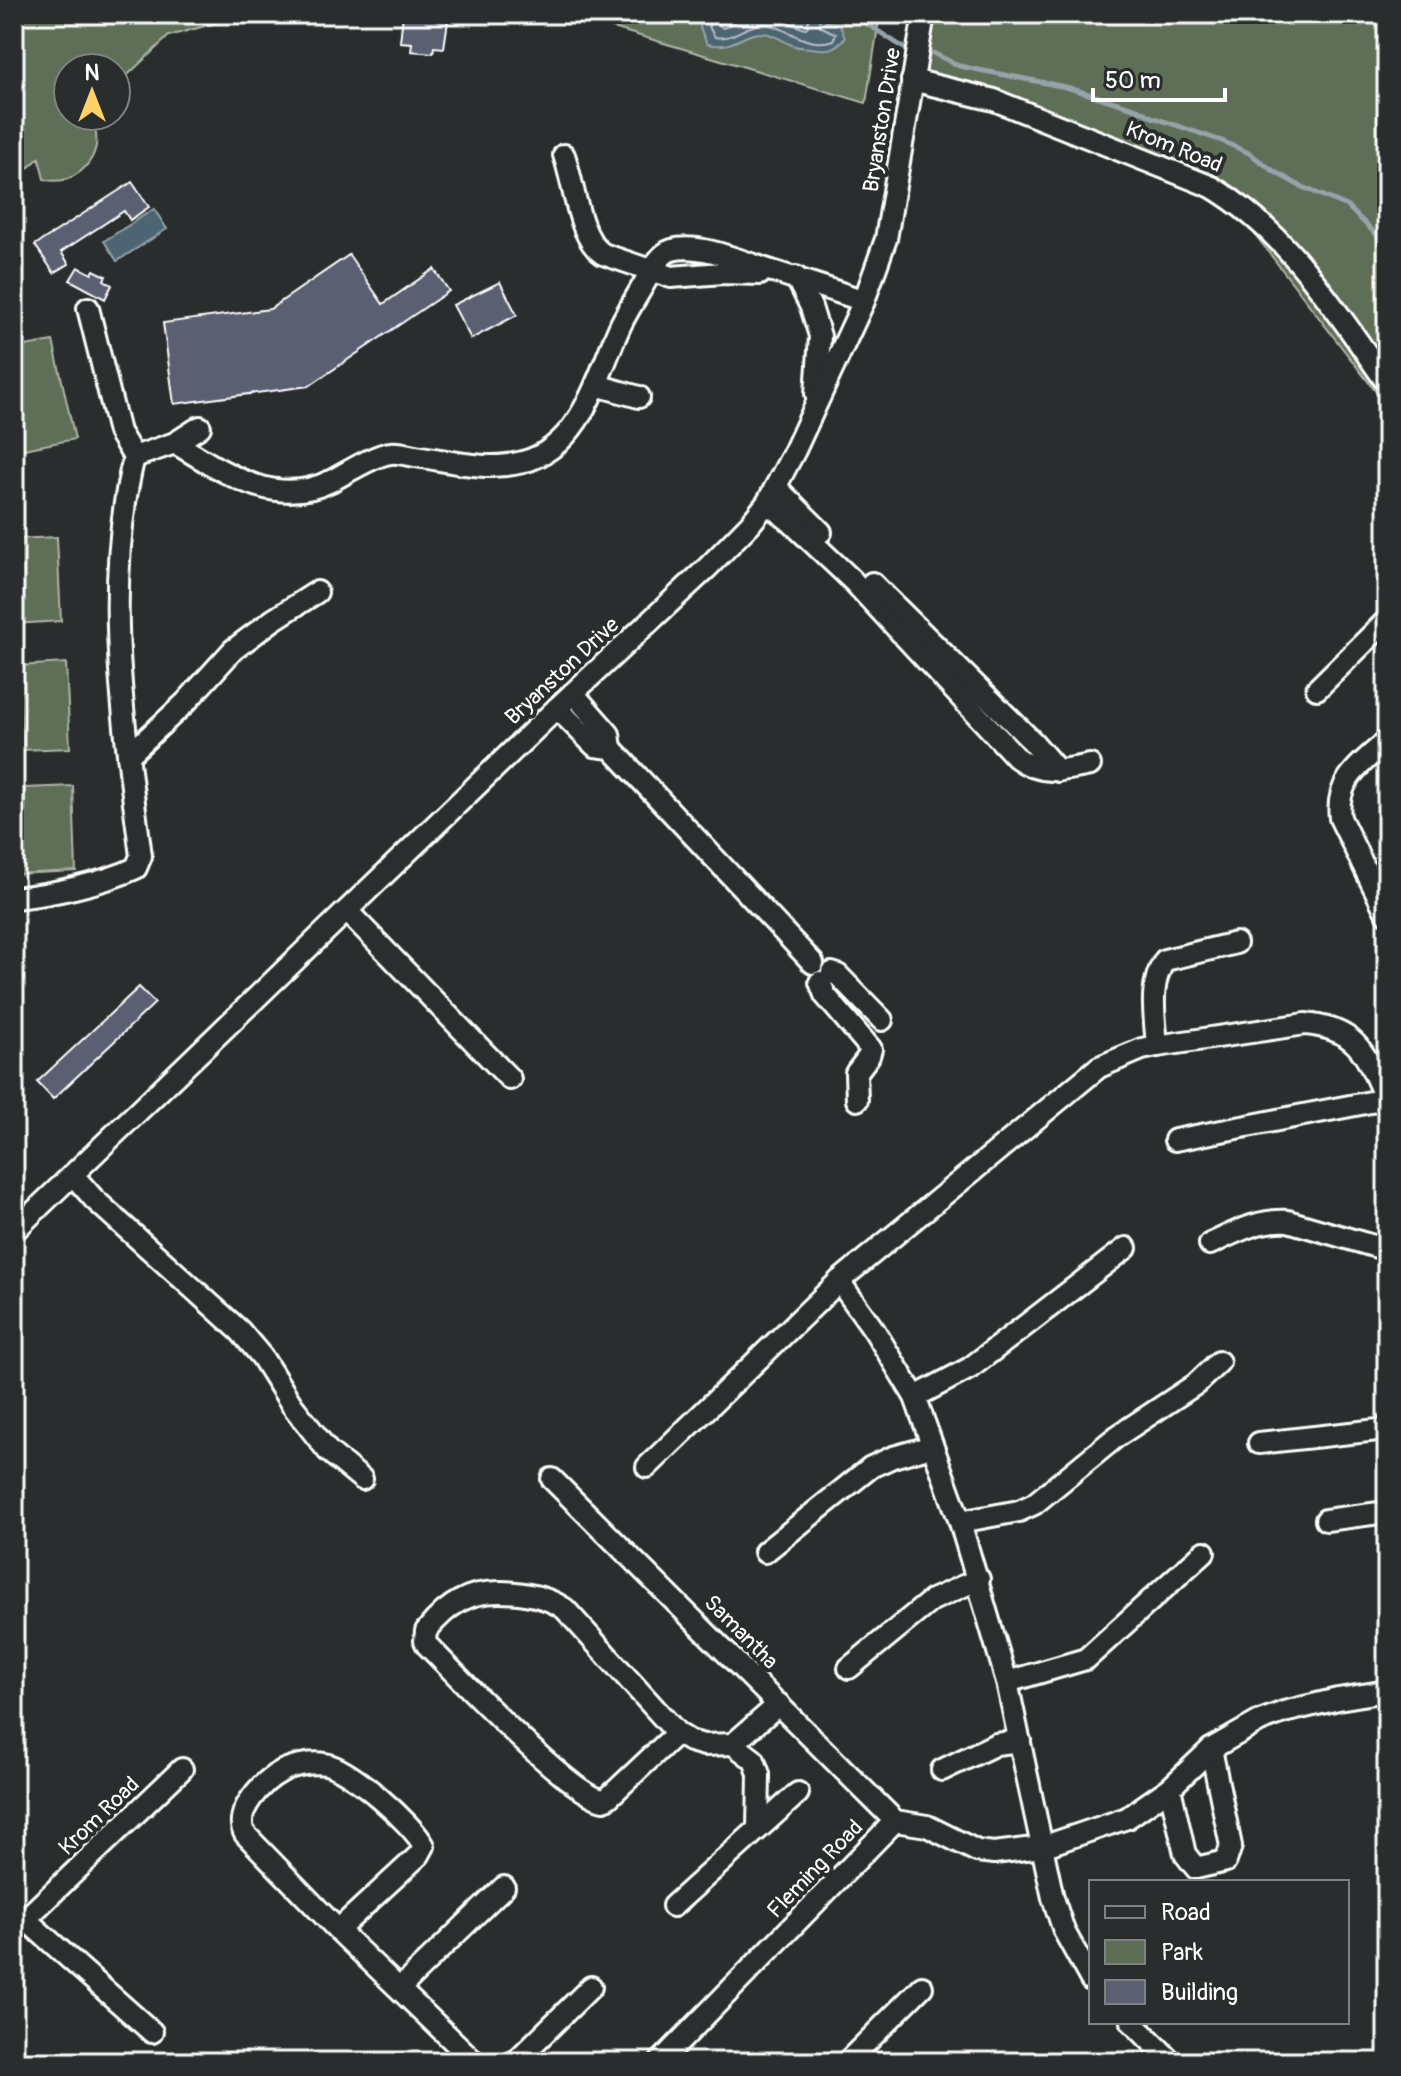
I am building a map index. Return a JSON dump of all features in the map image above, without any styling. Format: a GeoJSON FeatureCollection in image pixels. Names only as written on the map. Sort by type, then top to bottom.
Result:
{"type":"FeatureCollection","features":[{"type":"Feature","properties":{"kind":"street","name":"Bryanston Drive"},"geometry":{"type":"LineString","coordinates":[[14,1231],[557,708],[725,551],[771,495],[864,301],[886,239],[924,14]]}},
{"type":"Feature","properties":{"kind":"street","name":"Krom Road"},"geometry":{"type":"LineString","coordinates":[[912,80],[994,100],[1212,187],[1234,200],[1303,266],[1387,383]]}},
{"type":"Feature","properties":{"kind":"street"},"geometry":{"type":"LineString","coordinates":[[564,155],[579,210],[596,249],[651,271],[679,278],[723,273],[786,275]]}},
{"type":"Feature","properties":{"kind":"street"},"geometry":{"type":"LineString","coordinates":[[175,443],[233,476],[261,488],[275,490],[312,490],[390,453],[471,467],[508,465],[527,461],[558,443],[576,421],[596,385],[621,323],[651,271],[666,253],[689,249],[734,259],[864,301]]}},
{"type":"Feature","properties":{"kind":"street"},"geometry":{"type":"LineString","coordinates":[[786,275],[811,307],[820,336],[816,406]]}},
{"type":"Feature","properties":{"kind":"street"},"geometry":{"type":"LineString","coordinates":[[14,898],[47,894],[123,874],[136,868],[141,856],[128,756],[118,625],[122,513],[134,457],[116,424],[88,308]]}},
{"type":"Feature","properties":{"kind":"street"},"geometry":{"type":"LineString","coordinates":[[596,385],[639,397]]}},
{"type":"Feature","properties":{"kind":"street"},"geometry":{"type":"LineString","coordinates":[[134,457],[175,443],[200,427]]}},
{"type":"Feature","properties":{"kind":"street"},"geometry":{"type":"LineString","coordinates":[[771,495],[791,522],[853,581],[1016,757],[1034,768],[1058,771],[1090,765]]}},
{"type":"Feature","properties":{"kind":"street"},"geometry":{"type":"LineString","coordinates":[[128,756],[186,702],[233,650],[317,592]]}},
{"type":"Feature","properties":{"kind":"street"},"geometry":{"type":"LineString","coordinates":[[1317,689],[1387,620]]}},
{"type":"Feature","properties":{"kind":"street"},"geometry":{"type":"LineString","coordinates":[[573,693],[609,734],[611,748],[821,972],[825,995],[871,1049],[856,1073],[857,1100]]}},
{"type":"Feature","properties":{"kind":"street"},"geometry":{"type":"LineString","coordinates":[[557,708],[595,746],[611,748]]}},
{"type":"Feature","properties":{"kind":"street"},"geometry":{"type":"LineString","coordinates":[[1387,741],[1350,775],[1343,785],[1338,807],[1340,818],[1387,914]]}},
{"type":"Feature","properties":{"kind":"street"},"geometry":{"type":"LineString","coordinates":[[347,911],[510,1079]]}},
{"type":"Feature","properties":{"kind":"street"},"geometry":{"type":"LineString","coordinates":[[1157,1046],[1153,1003],[1157,971],[1165,960],[1236,943]]}},
{"type":"Feature","properties":{"kind":"street"},"geometry":{"type":"LineString","coordinates":[[821,972],[838,975],[882,1020]]}},
{"type":"Feature","properties":{"kind":"street"},"geometry":{"type":"LineString","coordinates":[[647,1467],[839,1281],[1099,1067],[1157,1046],[1305,1024],[1327,1026],[1347,1035],[1361,1048],[1386,1100],[1175,1140]]}},
{"type":"Feature","properties":{"kind":"street"},"geometry":{"type":"LineString","coordinates":[[73,1175],[94,1199],[240,1331],[328,1451],[362,1479]]}},
{"type":"Feature","properties":{"kind":"street"},"geometry":{"type":"LineString","coordinates":[[1210,1244],[1250,1225],[1275,1220],[1387,1250]]}},
{"type":"Feature","properties":{"kind":"street"},"geometry":{"type":"LineString","coordinates":[[915,1397],[970,1368],[1126,1248]]}},
{"type":"Feature","properties":{"kind":"street"},"geometry":{"type":"LineString","coordinates":[[839,1281],[874,1330],[915,1397],[960,1522],[1007,1682],[1042,1847],[1064,1931],[1089,1976]]}},
{"type":"Feature","properties":{"kind":"street"},"geometry":{"type":"LineString","coordinates":[[960,1522],[1019,1511],[1034,1504],[1116,1437],[1196,1384],[1219,1362]]}},
{"type":"Feature","properties":{"kind":"street"},"geometry":{"type":"LineString","coordinates":[[1259,1443],[1387,1429]]}},
{"type":"Feature","properties":{"kind":"street"},"geometry":{"type":"LineString","coordinates":[[765,1552],[871,1467],[932,1446]]}},
{"type":"Feature","properties":{"kind":"street","name":"Samantha"},"geometry":{"type":"LineString","coordinates":[[552,1479],[895,1821]]}},
{"type":"Feature","properties":{"kind":"street"},"geometry":{"type":"LineString","coordinates":[[1326,1520],[1387,1512]]}},
{"type":"Feature","properties":{"kind":"street"},"geometry":{"type":"LineString","coordinates":[[1007,1682],[1086,1659],[1204,1552]]}},
{"type":"Feature","properties":{"kind":"street"},"geometry":{"type":"LineString","coordinates":[[849,1668],[932,1600],[979,1579]]}},
{"type":"Feature","properties":{"kind":"street"},"geometry":{"type":"LineString","coordinates":[[677,1733],[609,1797],[604,1800],[591,1798],[546,1762],[437,1655],[425,1641],[426,1631],[461,1600],[497,1593],[544,1596],[565,1609],[677,1733],[704,1745],[733,1744],[779,1704]]}},
{"type":"Feature","properties":{"kind":"street","name":"Fleming Road"},"geometry":{"type":"LineString","coordinates":[[660,2062],[895,1821],[927,1826],[977,1851],[994,1853],[1042,1847],[1127,1818],[1170,1788],[1211,1749],[1260,1721],[1284,1712],[1387,1691]]}},
{"type":"Feature","properties":{"kind":"street"},"geometry":{"type":"LineString","coordinates":[[942,1770],[996,1744],[1020,1741]]}},
{"type":"Feature","properties":{"kind":"street"},"geometry":{"type":"LineString","coordinates":[[733,1744],[754,1760],[759,1774],[758,1829]]}},
{"type":"Feature","properties":{"kind":"street"},"geometry":{"type":"LineString","coordinates":[[1170,1788],[1189,1862],[1196,1868],[1226,1861],[1231,1846],[1211,1749]]}},
{"type":"Feature","properties":{"kind":"street"},"geometry":{"type":"LineString","coordinates":[[338,1930],[419,1855],[424,1846],[369,1788],[336,1767],[308,1764],[285,1769],[271,1778],[244,1809],[241,1828],[338,1930],[475,2062]]}},
{"type":"Feature","properties":{"kind":"street","name":"Krom Road"},"geometry":{"type":"LineString","coordinates":[[20,1925],[182,1769]]}},
{"type":"Feature","properties":{"kind":"street"},"geometry":{"type":"LineString","coordinates":[[673,1906],[798,1793]]}},
{"type":"Feature","properties":{"kind":"street"},"geometry":{"type":"LineString","coordinates":[[400,1988],[504,1887]]}},
{"type":"Feature","properties":{"kind":"street"},"geometry":{"type":"LineString","coordinates":[[20,1925],[152,2032]]}},
{"type":"Feature","properties":{"kind":"street"},"geometry":{"type":"LineString","coordinates":[[515,2062],[591,1987]]}},
{"type":"Feature","properties":{"kind":"street"},"geometry":{"type":"LineString","coordinates":[[847,2062],[922,1987]]}},
{"type":"Feature","properties":{"kind":"street"},"geometry":{"type":"LineString","coordinates":[[1134,2024],[1172,2062]]}},
{"type":"Feature","properties":{"kind":"green space"},"geometry":{"type":"Polygon","coordinates":[[[14,14],[248,14],[169,36],[132,71],[132,52],[52,52],[52,132],[95,132],[94,153],[88,164],[69,178],[57,181],[44,179],[39,158],[14,181],[14,14]]]}},
{"type":"Feature","properties":{"kind":"green space"},"geometry":{"type":"Polygon","coordinates":[[[566,14],[880,14],[866,103],[566,14]]]}},
{"type":"Feature","properties":{"kind":"green space"},"geometry":{"type":"Polygon","coordinates":[[[929,14],[1387,14],[1387,406],[1223,193],[917,82],[929,14]]]}},
{"type":"Feature","properties":{"kind":"green space"},"geometry":{"type":"Polygon","coordinates":[[[53,341],[75,439],[14,451],[14,348],[53,341]]]}},
{"type":"Feature","properties":{"kind":"green space"},"geometry":{"type":"Polygon","coordinates":[[[57,537],[61,621],[14,624],[14,539],[57,537]]]}},
{"type":"Feature","properties":{"kind":"green space"},"geometry":{"type":"Polygon","coordinates":[[[66,663],[70,748],[22,750],[18,666],[66,663]]]}},
{"type":"Feature","properties":{"kind":"green space"},"geometry":{"type":"Polygon","coordinates":[[[73,786],[76,871],[14,874],[14,789],[23,789],[25,812],[25,788],[73,786]]]}},
{"type":"Feature","properties":{"kind":"water"},"geometry":{"type":"Polygon","coordinates":[[[703,14],[827,14],[826,22],[839,23],[845,38],[826,49],[797,47],[763,33],[725,45],[707,44],[700,28],[703,14]]]}},
{"type":"Feature","properties":{"kind":"water"},"geometry":{"type":"Polygon","coordinates":[[[154,209],[167,229],[117,261],[104,241],[154,209]]]}},
{"type":"Feature","properties":{"kind":"building"},"geometry":{"type":"Polygon","coordinates":[[[403,14],[449,14],[444,48],[434,47],[433,53],[411,51],[412,43],[400,42],[403,14]]]}},
{"type":"Feature","properties":{"kind":"building"},"geometry":{"type":"Polygon","coordinates":[[[132,182],[149,207],[130,220],[124,211],[61,252],[69,264],[54,273],[35,245],[132,182]]]}},
{"type":"Feature","properties":{"kind":"building"},"geometry":{"type":"Polygon","coordinates":[[[349,255],[383,304],[434,269],[449,291],[309,386],[174,404],[163,323],[270,309],[349,255]]]}},
{"type":"Feature","properties":{"kind":"building"},"geometry":{"type":"Polygon","coordinates":[[[78,267],[106,276],[104,280],[112,285],[105,299],[70,280],[78,267]]]}},
{"type":"Feature","properties":{"kind":"building"},"geometry":{"type":"Polygon","coordinates":[[[500,282],[517,315],[471,339],[453,305],[500,282]]]}},
{"type":"Feature","properties":{"kind":"building"},"geometry":{"type":"Polygon","coordinates":[[[139,987],[155,1003],[53,1099],[37,1082],[139,987]]]}},
{"type":"Feature","properties":{"kind":"waterway"},"geometry":{"type":"LineString","coordinates":[[852,14],[904,48]]}},
{"type":"Feature","properties":{"kind":"waterway"},"geometry":{"type":"LineString","coordinates":[[933,53],[959,66],[1066,87],[1137,109],[1222,141],[1249,153],[1300,186],[1347,206],[1387,248]]}}]}
